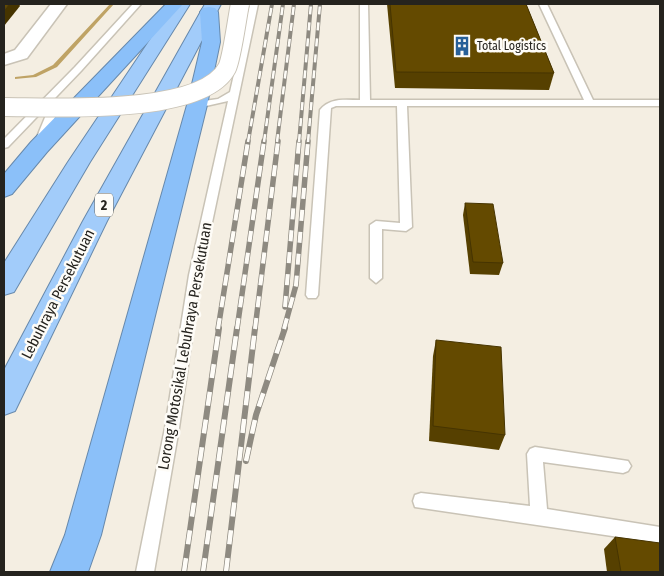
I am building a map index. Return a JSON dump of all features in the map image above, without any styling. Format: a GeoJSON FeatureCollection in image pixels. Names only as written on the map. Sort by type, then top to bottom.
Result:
{"type":"FeatureCollection","features":[{"type":"Feature","properties":{"kind":"highway"},"geometry":{"type":"LineString","coordinates":[[4,189],[39,147],[175,4]]}},
{"type":"Feature","properties":{"kind":"highway"},"geometry":{"type":"LineString","coordinates":[[4,285],[79,162],[182,4]]}},
{"type":"Feature","properties":{"kind":"highway"},"geometry":{"type":"LineString","coordinates":[[69,572],[83,535],[197,105],[212,42],[211,8]]}},
{"type":"Feature","properties":{"kind":"highway","name":"Lebuhraya Persekutuan"},"geometry":{"type":"LineString","coordinates":[[4,401],[95,222],[211,8]]}},
{"type":"Feature","properties":{"kind":"highway"},"geometry":{"type":"LineString","coordinates":[[82,572],[83,535]]}},
{"type":"Feature","properties":{"kind":"street"},"geometry":{"type":"LineString","coordinates":[[4,60],[21,54],[59,4]]}},
{"type":"Feature","properties":{"kind":"street"},"geometry":{"type":"LineString","coordinates":[[4,107],[96,107],[143,104],[183,97],[209,85],[227,68],[240,4]]}},
{"type":"Feature","properties":{"kind":"lane"},"geometry":{"type":"LineString","coordinates":[[4,145],[78,69],[137,4]]}},
{"type":"Feature","properties":{"kind":"lane","name":"Lorong Motosikal Lebuhraya Persekutuan"},"geometry":{"type":"LineString","coordinates":[[145,572],[172,428],[194,275],[236,93],[254,4]]}},
{"type":"Feature","properties":{"kind":"lane"},"geometry":{"type":"LineString","coordinates":[[364,4],[365,103]]}},
{"type":"Feature","properties":{"kind":"lane"},"geometry":{"type":"LineString","coordinates":[[543,4],[590,103]]}},
{"type":"Feature","properties":{"kind":"lane"},"geometry":{"type":"LineString","coordinates":[[39,147],[47,121],[57,101],[78,69]]}},
{"type":"Feature","properties":{"kind":"lane"},"geometry":{"type":"LineString","coordinates":[[197,105],[222,101],[236,93]]}},
{"type":"Feature","properties":{"kind":"lane"},"geometry":{"type":"LineString","coordinates":[[312,295],[325,110],[328,106],[335,103],[660,103]]}},
{"type":"Feature","properties":{"kind":"lane"},"geometry":{"type":"LineString","coordinates":[[376,278],[376,225],[406,227],[402,103]]}},
{"type":"Feature","properties":{"kind":"lane"},"geometry":{"type":"LineString","coordinates":[[539,516],[535,454],[622,466]]}},
{"type":"Feature","properties":{"kind":"lane"},"geometry":{"type":"LineString","coordinates":[[421,501],[539,516],[660,535]]}},
{"type":"Feature","properties":{"kind":"building","name":"Total Logistics"},"geometry":{"type":"Polygon","coordinates":[[[390,4],[526,4],[554,73],[396,72],[390,4]]]}},
{"type":"Feature","properties":{"kind":"building"},"geometry":{"type":"Polygon","coordinates":[[[465,203],[493,204],[503,263],[473,262],[465,203]]]}},
{"type":"Feature","properties":{"kind":"building"},"geometry":{"type":"Polygon","coordinates":[[[436,340],[501,347],[505,435],[433,426],[436,340]]]}},
{"type":"Feature","properties":{"kind":"building"},"geometry":{"type":"Polygon","coordinates":[[[615,537],[660,543],[660,572],[621,572],[615,537]]]}},
{"type":"Feature","properties":{"kind":"waterway"},"geometry":{"type":"LineString","coordinates":[[17,78],[34,76],[55,66],[112,4]]}},
{"type":"Feature","properties":{"kind":"railway"},"geometry":{"type":"LineString","coordinates":[[248,142],[272,4]]}},
{"type":"Feature","properties":{"kind":"railway"},"geometry":{"type":"LineString","coordinates":[[264,142],[283,4]]}},
{"type":"Feature","properties":{"kind":"railway"},"geometry":{"type":"LineString","coordinates":[[277,142],[294,4]]}},
{"type":"Feature","properties":{"kind":"railway"},"geometry":{"type":"LineString","coordinates":[[299,142],[311,4]]}},
{"type":"Feature","properties":{"kind":"railway"},"geometry":{"type":"LineString","coordinates":[[308,142],[320,4]]}},
{"type":"Feature","properties":{"kind":"railway"},"geometry":{"type":"LineString","coordinates":[[218,329],[248,141]]}},
{"type":"Feature","properties":{"kind":"railway"},"geometry":{"type":"LineString","coordinates":[[237,329],[264,141]]}},
{"type":"Feature","properties":{"kind":"railway"},"geometry":{"type":"LineString","coordinates":[[255,329],[278,141]]}},
{"type":"Feature","properties":{"kind":"railway"},"geometry":{"type":"LineString","coordinates":[[285,307],[299,141]]}},
{"type":"Feature","properties":{"kind":"railway"},"geometry":{"type":"LineString","coordinates":[[284,329],[296,285],[308,141]]}},
{"type":"Feature","properties":{"kind":"railway"},"geometry":{"type":"LineString","coordinates":[[184,572],[219,328]]}},
{"type":"Feature","properties":{"kind":"railway"},"geometry":{"type":"LineString","coordinates":[[203,572],[237,328]]}},
{"type":"Feature","properties":{"kind":"railway"},"geometry":{"type":"LineString","coordinates":[[226,572],[255,328]]}},
{"type":"Feature","properties":{"kind":"railway"},"geometry":{"type":"LineString","coordinates":[[246,461],[256,415],[285,328]]}},
{"type":"Feature","properties":{"kind":"place","name":"Total Logistics"},"geometry":{"type":"Point","coordinates":[462,46]}}]}
